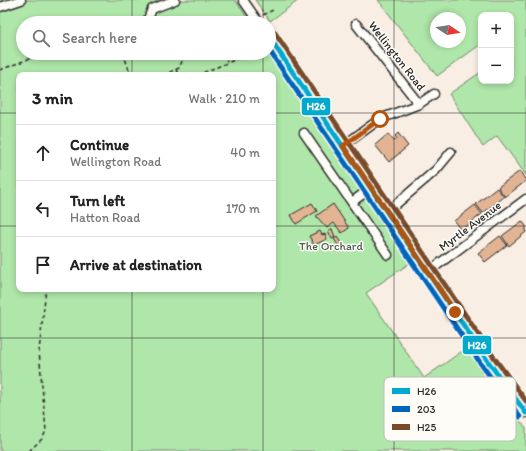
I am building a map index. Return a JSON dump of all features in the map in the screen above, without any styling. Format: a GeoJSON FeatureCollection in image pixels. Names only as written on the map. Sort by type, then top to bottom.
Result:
{"type":"FeatureCollection","features":[{"type":"Feature","properties":{"kind":"street"},"geometry":{"type":"LineString","coordinates":[[0,7],[20,0]]}},
{"type":"Feature","properties":{"kind":"street"},"geometry":{"type":"LineString","coordinates":[[149,16],[152,9],[175,0]]}},
{"type":"Feature","properties":{"kind":"street"},"geometry":{"type":"LineString","coordinates":[[244,0],[254,16]]}},
{"type":"Feature","properties":{"kind":"street","name":"Wellington Road"},"geometry":{"type":"LineString","coordinates":[[356,24],[419,104]]}},
{"type":"Feature","properties":{"kind":"street"},"geometry":{"type":"LineString","coordinates":[[276,47],[500,377]]}},
{"type":"Feature","properties":{"kind":"street","name":"Wellington Road"},"geometry":{"type":"LineString","coordinates":[[343,146],[380,119],[419,104],[434,94]]}},
{"type":"Feature","properties":{"kind":"street"},"geometry":{"type":"LineString","coordinates":[[304,133],[388,255]]}},
{"type":"Feature","properties":{"kind":"street"},"geometry":{"type":"LineString","coordinates":[[387,212],[436,170],[451,152]]}},
{"type":"Feature","properties":{"kind":"street"},"geometry":{"type":"LineString","coordinates":[[352,202],[371,188]]}},
{"type":"Feature","properties":{"kind":"street","name":"Myrtle Avenue"},"geometry":{"type":"LineString","coordinates":[[428,272],[526,199]]}},
{"type":"Feature","properties":{"kind":"street"},"geometry":{"type":"LineString","coordinates":[[516,399],[526,413]]}},
{"type":"Feature","properties":{"kind":"path"},"geometry":{"type":"LineString","coordinates":[[264,16],[273,10]]}},
{"type":"Feature","properties":{"kind":"path"},"geometry":{"type":"LineString","coordinates":[[0,70],[26,60]]}},
{"type":"Feature","properties":{"kind":"path"},"geometry":{"type":"LineString","coordinates":[[126,60],[130,72]]}},
{"type":"Feature","properties":{"kind":"path"},"geometry":{"type":"LineString","coordinates":[[171,72],[179,68],[183,60]]}},
{"type":"Feature","properties":{"kind":"path"},"geometry":{"type":"LineString","coordinates":[[204,72],[234,60]]}},
{"type":"Feature","properties":{"kind":"path"},"geometry":{"type":"LineString","coordinates":[[29,451],[42,439],[46,431],[39,351],[46,292]]}},
{"type":"Feature","properties":{"kind":"green space","name":"The Orchard"},"geometry":{"type":"Polygon","coordinates":[[[0,0],[235,0],[246,16],[16,16],[16,60],[276,60],[310,113],[413,261],[366,293],[423,377],[384,377],[384,441],[516,441],[516,416],[526,428],[526,451],[0,451],[0,0]]]}},
{"type":"Feature","properties":{"kind":"green space"},"geometry":{"type":"Polygon","coordinates":[[[255,0],[299,0],[276,17],[266,16],[255,0]]]}},
{"type":"Feature","properties":{"kind":"green space"},"geometry":{"type":"Polygon","coordinates":[[[378,0],[526,0],[526,175],[497,136],[483,147],[449,94],[478,74],[478,84],[514,84],[514,12],[478,12],[478,46],[437,76],[378,0]]]}},
{"type":"Feature","properties":{"kind":"green space"},"geometry":{"type":"Polygon","coordinates":[[[468,347],[488,377],[425,377],[468,347]]]}},
{"type":"Feature","properties":{"kind":"building"},"geometry":{"type":"Polygon","coordinates":[[[398,133],[408,146],[389,162],[375,145],[388,134],[394,141],[397,139],[395,136],[398,133]]]}},
{"type":"Feature","properties":{"kind":"building"},"geometry":{"type":"Polygon","coordinates":[[[520,171],[526,181],[505,197],[498,187],[520,171]]]}},
{"type":"Feature","properties":{"kind":"building"},"geometry":{"type":"Polygon","coordinates":[[[497,188],[504,197],[483,213],[476,204],[497,188]]]}},
{"type":"Feature","properties":{"kind":"building"},"geometry":{"type":"Polygon","coordinates":[[[312,203],[317,211],[296,224],[291,215],[312,203]]]}},
{"type":"Feature","properties":{"kind":"building"},"geometry":{"type":"Polygon","coordinates":[[[333,204],[349,228],[342,233],[334,223],[327,228],[316,216],[333,204]]]}},
{"type":"Feature","properties":{"kind":"building"},"geometry":{"type":"Polygon","coordinates":[[[475,205],[482,214],[461,230],[454,221],[475,205]]]}},
{"type":"Feature","properties":{"kind":"building"},"geometry":{"type":"Polygon","coordinates":[[[522,221],[526,226],[526,232],[509,246],[502,236],[522,221]]]}},
{"type":"Feature","properties":{"kind":"building"},"geometry":{"type":"Polygon","coordinates":[[[332,229],[335,237],[332,239],[328,232],[332,229]]]}},
{"type":"Feature","properties":{"kind":"building"},"geometry":{"type":"Polygon","coordinates":[[[320,231],[322,235],[325,234],[327,239],[314,245],[309,236],[320,231]]]}},
{"type":"Feature","properties":{"kind":"building"},"geometry":{"type":"Polygon","coordinates":[[[500,236],[507,245],[485,262],[478,253],[500,236]]]}},
{"type":"Feature","properties":{"kind":"building"},"geometry":{"type":"Polygon","coordinates":[[[337,237],[343,246],[340,248],[334,239],[337,237]]]}},
{"type":"Feature","properties":{"kind":"transit line","name":"H25"},"geometry":{"type":"LineString","coordinates":[[276,34],[508,377]]}},
{"type":"Feature","properties":{"kind":"transit line","name":"H26"},"geometry":{"type":"LineString","coordinates":[[276,47],[500,377]]}},
{"type":"Feature","properties":{"kind":"transit line","name":"203"},"geometry":{"type":"LineString","coordinates":[[276,60],[491,377]]}},
{"type":"Feature","properties":{"kind":"transit line","name":"H25"},"geometry":{"type":"LineString","coordinates":[[516,387],[526,401]]}},
{"type":"Feature","properties":{"kind":"transit line","name":"H26"},"geometry":{"type":"LineString","coordinates":[[516,399],[526,413]]}},
{"type":"Feature","properties":{"kind":"transit line","name":"203"},"geometry":{"type":"LineString","coordinates":[[516,412],[520,417]]}},
{"type":"Feature","properties":{"kind":"route"},"geometry":{"type":"LineString","coordinates":[[380,119],[352,141],[343,146],[455,312]]}}]}
